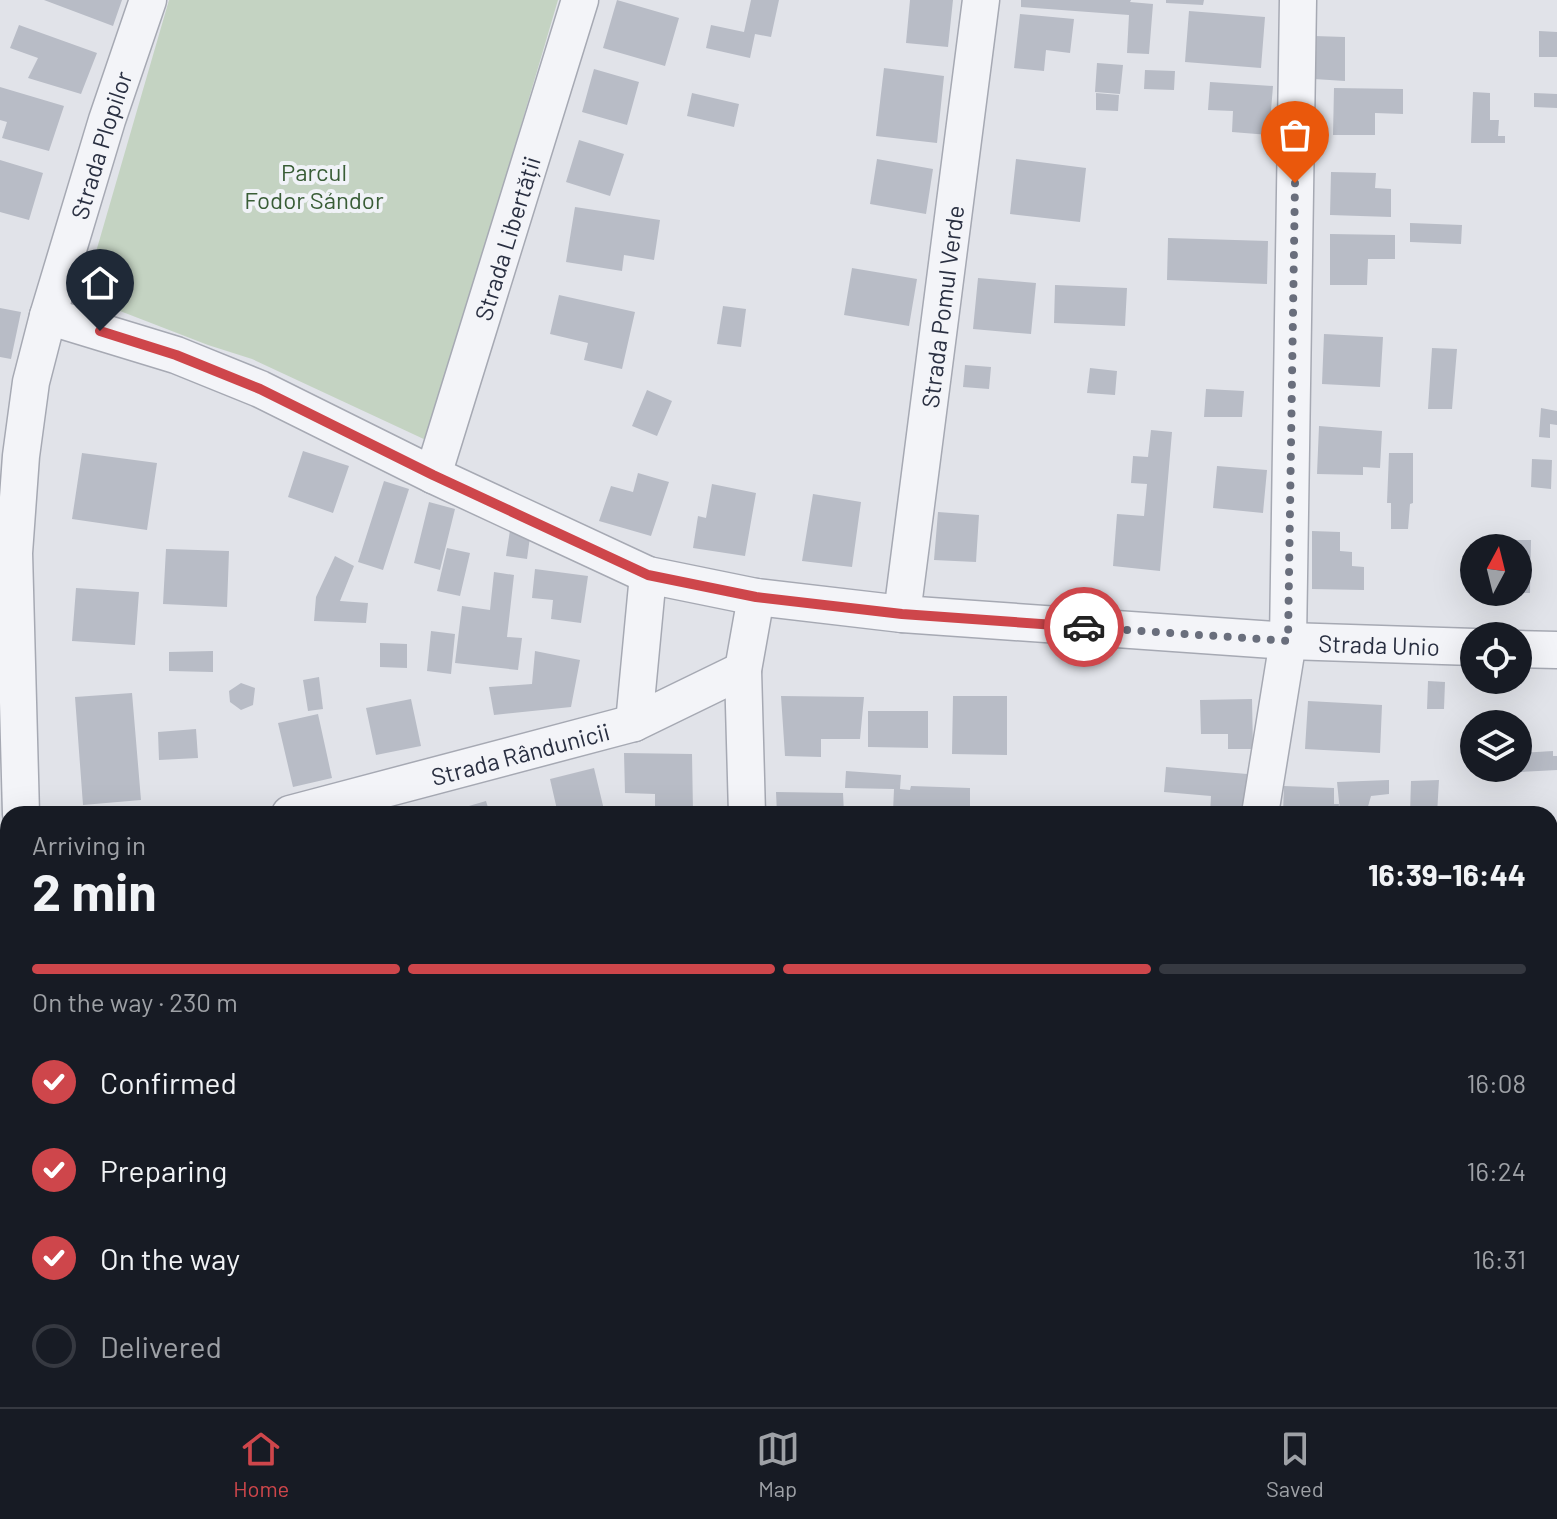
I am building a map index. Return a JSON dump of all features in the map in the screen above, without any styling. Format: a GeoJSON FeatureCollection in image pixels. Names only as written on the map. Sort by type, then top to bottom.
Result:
{"type":"FeatureCollection","features":[{"type":"Feature","properties":{"kind":"street","name":"Strada Plopilor"},"geometry":{"type":"LineString","coordinates":[[21,806],[7,553],[31,382],[107,120],[148,0]]}},
{"type":"Feature","properties":{"kind":"street","name":"Strada Libertății"},"geometry":{"type":"LineString","coordinates":[[433,475],[580,0]]}},
{"type":"Feature","properties":{"kind":"street","name":"Strada Pomul Verde"},"geometry":{"type":"LineString","coordinates":[[902,614],[981,0]]}},
{"type":"Feature","properties":{"kind":"street"},"geometry":{"type":"LineString","coordinates":[[1261,806],[1288,641],[1298,0]]}},
{"type":"Feature","properties":{"kind":"street","name":"Strada Unio"},"geometry":{"type":"LineString","coordinates":[[48,316],[176,355],[246,384],[648,575],[756,597],[902,614],[1288,641],[1460,647]]}},
{"type":"Feature","properties":{"kind":"street"},"geometry":{"type":"LineString","coordinates":[[634,723],[648,575]]}},
{"type":"Feature","properties":{"kind":"street"},"geometry":{"type":"LineString","coordinates":[[747,806],[743,670],[756,597]]}},
{"type":"Feature","properties":{"kind":"street"},"geometry":{"type":"LineString","coordinates":[[1532,649],[1557,650]]}},
{"type":"Feature","properties":{"kind":"street","name":"Strada Rândunicii"},"geometry":{"type":"LineString","coordinates":[[320,806],[634,723],[743,670]]}},
{"type":"Feature","properties":{"kind":"green space","name":"Parcul Fodor Sándor"},"geometry":{"type":"Polygon","coordinates":[[[169,0],[558,0],[428,441],[252,359],[120,311],[87,283],[169,0]]]}},
{"type":"Feature","properties":{"kind":"building"},"geometry":{"type":"Polygon","coordinates":[[[44,0],[122,0],[113,26],[44,0]]]}},
{"type":"Feature","properties":{"kind":"building"},"geometry":{"type":"Polygon","coordinates":[[[617,0],[679,18],[665,66],[603,48],[617,0]]]}},
{"type":"Feature","properties":{"kind":"building"},"geometry":{"type":"Polygon","coordinates":[[[751,0],[779,0],[771,37],[755,34],[750,58],[706,48],[711,25],[744,32],[751,0]]]}},
{"type":"Feature","properties":{"kind":"building"},"geometry":{"type":"Polygon","coordinates":[[[910,0],[953,0],[948,47],[906,43],[910,0]]]}},
{"type":"Feature","properties":{"kind":"building"},"geometry":{"type":"Polygon","coordinates":[[[1021,0],[1131,0],[1153,4],[1149,54],[1127,53],[1129,15],[1021,7],[1021,0]]]}},
{"type":"Feature","properties":{"kind":"building"},"geometry":{"type":"Polygon","coordinates":[[[1166,0],[1204,0],[1203,5],[1166,3],[1166,0]]]}},
{"type":"Feature","properties":{"kind":"building"},"geometry":{"type":"Polygon","coordinates":[[[1189,11],[1265,17],[1261,68],[1185,62],[1189,11]]]}},
{"type":"Feature","properties":{"kind":"building"},"geometry":{"type":"Polygon","coordinates":[[[1020,14],[1074,19],[1070,53],[1046,50],[1044,71],[1014,68],[1020,14]]]}},
{"type":"Feature","properties":{"kind":"building"},"geometry":{"type":"Polygon","coordinates":[[[19,25],[97,53],[81,94],[28,78],[38,58],[10,48],[19,25]]]}},
{"type":"Feature","properties":{"kind":"building"},"geometry":{"type":"Polygon","coordinates":[[[1539,31],[1557,32],[1557,57],[1539,57],[1539,31]]]}},
{"type":"Feature","properties":{"kind":"building"},"geometry":{"type":"Polygon","coordinates":[[[1314,36],[1345,37],[1345,81],[1314,79],[1314,36]]]}},
{"type":"Feature","properties":{"kind":"building"},"geometry":{"type":"Polygon","coordinates":[[[1097,63],[1123,65],[1120,94],[1095,92],[1097,63]]]}},
{"type":"Feature","properties":{"kind":"building"},"geometry":{"type":"Polygon","coordinates":[[[884,68],[944,76],[937,143],[876,136],[884,68]]]}},
{"type":"Feature","properties":{"kind":"building"},"geometry":{"type":"Polygon","coordinates":[[[594,69],[639,82],[627,125],[582,112],[594,69]]]}},
{"type":"Feature","properties":{"kind":"building"},"geometry":{"type":"Polygon","coordinates":[[[1145,70],[1175,71],[1174,90],[1144,89],[1145,70]]]}},
{"type":"Feature","properties":{"kind":"building"},"geometry":{"type":"Polygon","coordinates":[[[1210,82],[1273,86],[1269,135],[1232,132],[1233,111],[1208,110],[1210,82]]]}},
{"type":"Feature","properties":{"kind":"building"},"geometry":{"type":"Polygon","coordinates":[[[0,87],[64,106],[49,151],[2,138],[7,122],[0,120],[0,87]]]}},
{"type":"Feature","properties":{"kind":"building"},"geometry":{"type":"Polygon","coordinates":[[[1334,88],[1403,89],[1403,114],[1375,113],[1375,135],[1333,135],[1334,88]]]}},
{"type":"Feature","properties":{"kind":"building"},"geometry":{"type":"Polygon","coordinates":[[[1473,92],[1490,93],[1490,120],[1499,120],[1498,136],[1505,136],[1505,143],[1471,143],[1473,92]]]}},
{"type":"Feature","properties":{"kind":"building"},"geometry":{"type":"Polygon","coordinates":[[[692,93],[739,104],[734,127],[687,116],[692,93]]]}},
{"type":"Feature","properties":{"kind":"building"},"geometry":{"type":"Polygon","coordinates":[[[1096,93],[1119,95],[1118,111],[1096,110],[1096,93]]]}},
{"type":"Feature","properties":{"kind":"building"},"geometry":{"type":"Polygon","coordinates":[[[1534,93],[1557,94],[1557,108],[1534,107],[1534,93]]]}},
{"type":"Feature","properties":{"kind":"building"},"geometry":{"type":"Polygon","coordinates":[[[579,140],[624,154],[610,196],[566,182],[579,140]]]}},
{"type":"Feature","properties":{"kind":"building"},"geometry":{"type":"Polygon","coordinates":[[[877,159],[933,169],[926,214],[870,204],[877,159]]]}},
{"type":"Feature","properties":{"kind":"building"},"geometry":{"type":"Polygon","coordinates":[[[1016,159],[1086,168],[1080,222],[1010,214],[1016,159]]]}},
{"type":"Feature","properties":{"kind":"building"},"geometry":{"type":"Polygon","coordinates":[[[0,160],[43,173],[29,220],[0,212],[0,160]]]}},
{"type":"Feature","properties":{"kind":"building"},"geometry":{"type":"Polygon","coordinates":[[[1331,172],[1376,173],[1375,188],[1391,189],[1391,217],[1330,215],[1331,172]]]}},
{"type":"Feature","properties":{"kind":"building"},"geometry":{"type":"Polygon","coordinates":[[[575,207],[660,220],[654,260],[624,255],[622,271],[566,262],[575,207]]]}},
{"type":"Feature","properties":{"kind":"building"},"geometry":{"type":"Polygon","coordinates":[[[1410,223],[1462,225],[1461,244],[1410,242],[1410,223]]]}},
{"type":"Feature","properties":{"kind":"building"},"geometry":{"type":"Polygon","coordinates":[[[1330,234],[1395,235],[1395,259],[1368,259],[1367,285],[1330,285],[1330,234]]]}},
{"type":"Feature","properties":{"kind":"building"},"geometry":{"type":"Polygon","coordinates":[[[1168,238],[1268,241],[1267,284],[1167,280],[1168,238]]]}},
{"type":"Feature","properties":{"kind":"building"},"geometry":{"type":"Polygon","coordinates":[[[852,268],[917,279],[909,326],[844,315],[852,268]]]}},
{"type":"Feature","properties":{"kind":"building"},"geometry":{"type":"Polygon","coordinates":[[[978,278],[1036,283],[1031,334],[973,329],[978,278]]]}},
{"type":"Feature","properties":{"kind":"building"},"geometry":{"type":"Polygon","coordinates":[[[1055,285],[1127,288],[1125,326],[1054,323],[1055,285]]]}},
{"type":"Feature","properties":{"kind":"building"},"geometry":{"type":"Polygon","coordinates":[[[559,295],[635,312],[622,369],[584,360],[588,343],[550,334],[559,295]]]}},
{"type":"Feature","properties":{"kind":"building"},"geometry":{"type":"Polygon","coordinates":[[[723,306],[746,309],[741,347],[717,344],[723,306]]]}},
{"type":"Feature","properties":{"kind":"building"},"geometry":{"type":"Polygon","coordinates":[[[0,308],[21,312],[11,359],[0,357],[0,308]]]}},
{"type":"Feature","properties":{"kind":"building"},"geometry":{"type":"Polygon","coordinates":[[[1324,334],[1383,337],[1380,387],[1322,384],[1324,334]]]}},
{"type":"Feature","properties":{"kind":"building"},"geometry":{"type":"Polygon","coordinates":[[[1432,348],[1457,349],[1452,409],[1428,409],[1432,348]]]}},
{"type":"Feature","properties":{"kind":"building"},"geometry":{"type":"Polygon","coordinates":[[[965,365],[991,367],[989,389],[963,387],[965,365]]]}},
{"type":"Feature","properties":{"kind":"building"},"geometry":{"type":"Polygon","coordinates":[[[1090,368],[1117,371],[1115,395],[1087,393],[1090,368]]]}},
{"type":"Feature","properties":{"kind":"building"},"geometry":{"type":"Polygon","coordinates":[[[1206,389],[1244,391],[1242,417],[1204,417],[1206,389]]]}},
{"type":"Feature","properties":{"kind":"building"},"geometry":{"type":"Polygon","coordinates":[[[647,390],[672,401],[657,436],[632,426],[647,390]]]}},
{"type":"Feature","properties":{"kind":"building"},"geometry":{"type":"Polygon","coordinates":[[[1541,408],[1557,411],[1557,425],[1550,424],[1550,438],[1539,437],[1541,408]]]}},
{"type":"Feature","properties":{"kind":"building"},"geometry":{"type":"Polygon","coordinates":[[[1319,426],[1382,431],[1380,468],[1363,467],[1363,475],[1317,474],[1319,426]]]}},
{"type":"Feature","properties":{"kind":"building"},"geometry":{"type":"Polygon","coordinates":[[[1151,430],[1172,432],[1160,571],[1113,566],[1117,514],[1144,516],[1147,484],[1131,483],[1133,456],[1148,457],[1151,430]]]}},
{"type":"Feature","properties":{"kind":"building"},"geometry":{"type":"Polygon","coordinates":[[[303,451],[349,466],[333,513],[288,497],[303,451]]]}},
{"type":"Feature","properties":{"kind":"building"},"geometry":{"type":"Polygon","coordinates":[[[82,453],[157,463],[147,530],[72,519],[82,453]]]}},
{"type":"Feature","properties":{"kind":"building"},"geometry":{"type":"Polygon","coordinates":[[[1389,453],[1413,453],[1413,503],[1410,504],[1408,529],[1391,529],[1391,503],[1387,503],[1389,453]]]}},
{"type":"Feature","properties":{"kind":"building"},"geometry":{"type":"Polygon","coordinates":[[[1532,459],[1552,460],[1551,489],[1531,487],[1532,459]]]}},
{"type":"Feature","properties":{"kind":"building"},"geometry":{"type":"Polygon","coordinates":[[[1217,466],[1267,470],[1263,513],[1213,508],[1217,466]]]}},
{"type":"Feature","properties":{"kind":"building"},"geometry":{"type":"Polygon","coordinates":[[[638,473],[669,482],[651,536],[599,521],[611,486],[633,492],[638,473]]]}},
{"type":"Feature","properties":{"kind":"building"},"geometry":{"type":"Polygon","coordinates":[[[384,481],[409,489],[383,570],[358,562],[384,481]]]}},
{"type":"Feature","properties":{"kind":"building"},"geometry":{"type":"Polygon","coordinates":[[[712,484],[756,493],[745,556],[693,548],[698,516],[706,518],[712,484]]]}},
{"type":"Feature","properties":{"kind":"building"},"geometry":{"type":"Polygon","coordinates":[[[813,494],[861,502],[852,567],[802,561],[813,494]]]}},
{"type":"Feature","properties":{"kind":"building"},"geometry":{"type":"Polygon","coordinates":[[[429,502],[455,509],[440,570],[414,563],[429,502]]]}},
{"type":"Feature","properties":{"kind":"building"},"geometry":{"type":"Polygon","coordinates":[[[938,512],[979,515],[976,562],[934,560],[938,512]]]}},
{"type":"Feature","properties":{"kind":"building"},"geometry":{"type":"Polygon","coordinates":[[[511,524],[530,537],[527,559],[506,556],[511,524]]]}},
{"type":"Feature","properties":{"kind":"building"},"geometry":{"type":"Polygon","coordinates":[[[1312,531],[1340,532],[1340,551],[1352,552],[1352,566],[1364,567],[1364,590],[1312,589],[1312,531]]]}},
{"type":"Feature","properties":{"kind":"building"},"geometry":{"type":"Polygon","coordinates":[[[447,548],[470,553],[460,596],[437,591],[447,548]]]}},
{"type":"Feature","properties":{"kind":"building"},"geometry":{"type":"Polygon","coordinates":[[[166,549],[229,551],[227,607],[163,604],[166,549]]]}},
{"type":"Feature","properties":{"kind":"building"},"geometry":{"type":"Polygon","coordinates":[[[335,556],[354,566],[340,601],[368,603],[366,623],[314,621],[316,597],[335,556]]]}},
{"type":"Feature","properties":{"kind":"building"},"geometry":{"type":"Polygon","coordinates":[[[535,569],[588,576],[581,623],[551,619],[553,600],[532,598],[535,569]]]}},
{"type":"Feature","properties":{"kind":"building"},"geometry":{"type":"Polygon","coordinates":[[[494,572],[514,575],[507,637],[522,638],[518,670],[455,663],[462,606],[490,610],[494,572]]]}},
{"type":"Feature","properties":{"kind":"building"},"geometry":{"type":"Polygon","coordinates":[[[76,588],[139,592],[135,645],[72,641],[76,588]]]}},
{"type":"Feature","properties":{"kind":"building"},"geometry":{"type":"Polygon","coordinates":[[[431,631],[455,634],[451,674],[427,671],[431,631]]]}},
{"type":"Feature","properties":{"kind":"building"},"geometry":{"type":"Polygon","coordinates":[[[380,643],[407,644],[407,668],[380,667],[380,643]]]}},
{"type":"Feature","properties":{"kind":"building"},"geometry":{"type":"Polygon","coordinates":[[[213,651],[213,672],[169,671],[169,652],[213,651]]]}},
{"type":"Feature","properties":{"kind":"building"},"geometry":{"type":"Polygon","coordinates":[[[535,651],[580,660],[571,707],[494,715],[489,687],[532,684],[535,651]]]}},
{"type":"Feature","properties":{"kind":"building"},"geometry":{"type":"Polygon","coordinates":[[[319,677],[323,709],[308,711],[303,680],[319,677]]]}},
{"type":"Feature","properties":{"kind":"building"},"geometry":{"type":"Polygon","coordinates":[[[1428,681],[1445,682],[1444,709],[1427,709],[1428,681]]]}},
{"type":"Feature","properties":{"kind":"building"},"geometry":{"type":"Polygon","coordinates":[[[241,683],[255,688],[253,705],[241,710],[230,702],[229,691],[241,683]]]}},
{"type":"Feature","properties":{"kind":"building"},"geometry":{"type":"Polygon","coordinates":[[[132,693],[141,800],[83,805],[75,697],[132,693]]]}},
{"type":"Feature","properties":{"kind":"building"},"geometry":{"type":"Polygon","coordinates":[[[781,696],[864,697],[860,739],[821,739],[821,757],[785,756],[781,696]]]}},
{"type":"Feature","properties":{"kind":"building"},"geometry":{"type":"Polygon","coordinates":[[[953,696],[1007,696],[1007,755],[952,754],[953,696]]]}},
{"type":"Feature","properties":{"kind":"building"},"geometry":{"type":"Polygon","coordinates":[[[411,699],[421,746],[376,755],[366,708],[411,699]]]}},
{"type":"Feature","properties":{"kind":"building"},"geometry":{"type":"Polygon","coordinates":[[[1252,699],[1253,749],[1228,749],[1228,734],[1201,734],[1200,700],[1252,699]]]}},
{"type":"Feature","properties":{"kind":"building"},"geometry":{"type":"Polygon","coordinates":[[[1308,701],[1382,705],[1380,753],[1305,749],[1308,701]]]}},
{"type":"Feature","properties":{"kind":"building"},"geometry":{"type":"Polygon","coordinates":[[[868,711],[928,711],[928,748],[868,747],[868,711]]]}},
{"type":"Feature","properties":{"kind":"building"},"geometry":{"type":"Polygon","coordinates":[[[318,714],[332,778],[293,787],[278,723],[318,714]]]}},
{"type":"Feature","properties":{"kind":"building"},"geometry":{"type":"Polygon","coordinates":[[[196,729],[198,758],[159,760],[158,732],[196,729]]]}},
{"type":"Feature","properties":{"kind":"building"},"geometry":{"type":"Polygon","coordinates":[[[1553,751],[1553,756],[1557,756],[1557,770],[1532,771],[1532,752],[1553,751]]]}},
{"type":"Feature","properties":{"kind":"building"},"geometry":{"type":"Polygon","coordinates":[[[624,753],[692,754],[693,806],[655,806],[655,794],[625,793],[624,753]]]}},
{"type":"Feature","properties":{"kind":"building"},"geometry":{"type":"Polygon","coordinates":[[[1166,767],[1247,774],[1245,806],[1210,806],[1211,796],[1164,792],[1166,767]]]}},
{"type":"Feature","properties":{"kind":"building"},"geometry":{"type":"Polygon","coordinates":[[[594,768],[603,806],[556,806],[550,779],[594,768]]]}},
{"type":"Feature","properties":{"kind":"building"},"geometry":{"type":"Polygon","coordinates":[[[846,771],[901,775],[900,789],[910,790],[911,786],[970,788],[970,806],[893,806],[894,789],[845,788],[846,771]]]}},
{"type":"Feature","properties":{"kind":"building"},"geometry":{"type":"Polygon","coordinates":[[[1389,780],[1389,794],[1371,796],[1368,806],[1339,806],[1337,782],[1389,780]]]}},
{"type":"Feature","properties":{"kind":"building"},"geometry":{"type":"Polygon","coordinates":[[[1439,780],[1437,806],[1410,806],[1411,781],[1439,780]]]}},
{"type":"Feature","properties":{"kind":"building"},"geometry":{"type":"Polygon","coordinates":[[[1284,786],[1334,788],[1334,804],[1339,804],[1339,806],[1283,806],[1284,786]]]}},
{"type":"Feature","properties":{"kind":"building"},"geometry":{"type":"Polygon","coordinates":[[[776,792],[843,793],[844,806],[777,806],[776,792]]]}},
{"type":"Feature","properties":{"kind":"building"},"geometry":{"type":"Polygon","coordinates":[[[486,801],[488,806],[469,806],[486,801]]]}},
{"type":"Feature","properties":{"kind":"way so far"},"geometry":{"type":"LineString","coordinates":[[1084,627],[1288,641],[1295,183]]}},
{"type":"Feature","properties":{"kind":"route"},"geometry":{"type":"LineString","coordinates":[[100,331],[176,355],[260,389],[433,475],[648,575],[756,597],[902,614],[1084,627]]}}]}
